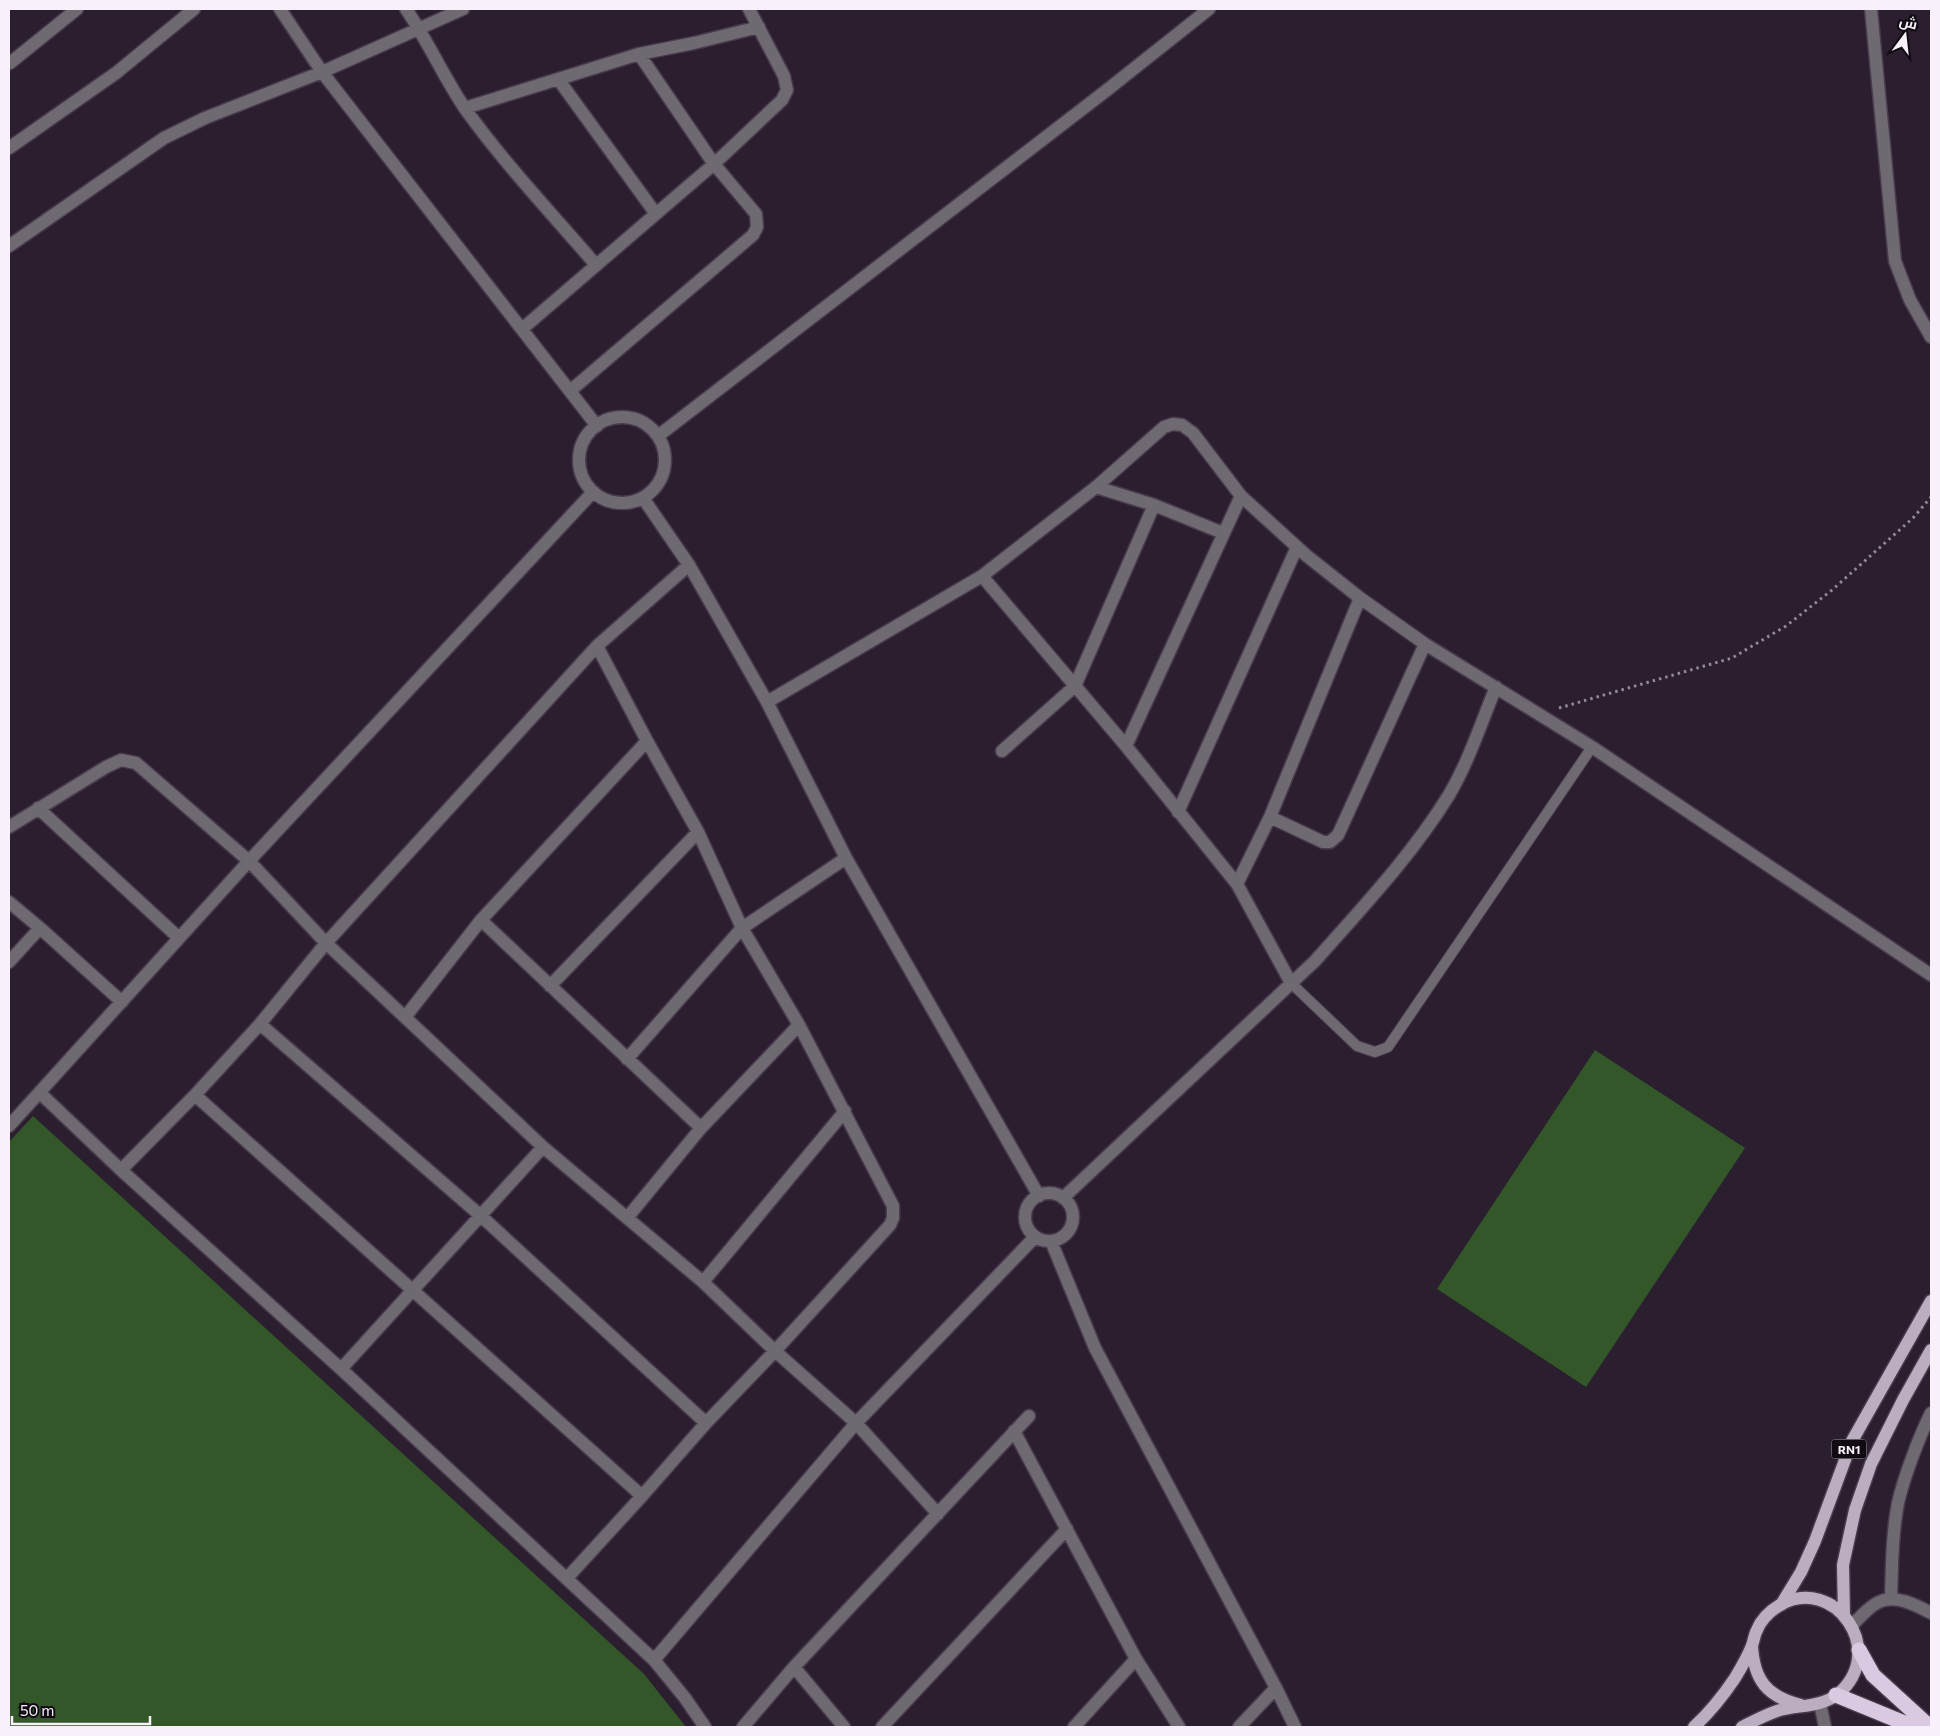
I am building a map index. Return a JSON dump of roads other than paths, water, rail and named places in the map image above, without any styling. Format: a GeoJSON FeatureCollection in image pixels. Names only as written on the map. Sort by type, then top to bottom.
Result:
{"type":"FeatureCollection","features":[{"type":"Feature","properties":{"kind":"highway"},"geometry":{"type":"LineString","coordinates":[[1859,1650],[1873,1675],[1930,1727]]}},
{"type":"Feature","properties":{"kind":"highway"},"geometry":{"type":"LineString","coordinates":[[1836,1695],[1914,1727]]}},
{"type":"Feature","properties":{"kind":"main road","name":"RN1"},"geometry":{"type":"LineString","coordinates":[[1781,1605],[1801,1572],[1815,1541],[1852,1441],[1931,1301]]}},
{"type":"Feature","properties":{"kind":"main road","name":"RN1"},"geometry":{"type":"LineString","coordinates":[[1844,1615],[1843,1565],[1855,1510],[1871,1464],[1931,1350]]}},
{"type":"Feature","properties":{"kind":"main road","name":"RN1"},"geometry":{"type":"LineString","coordinates":[[1694,1727],[1718,1702],[1735,1677],[1752,1646],[1757,1630],[1767,1615],[1781,1605],[1795,1599],[1811,1599],[1826,1602],[1844,1615],[1852,1625],[1857,1636],[1859,1650],[1856,1668],[1849,1683],[1836,1695],[1820,1703],[1778,1711],[1742,1727]]}},
{"type":"Feature","properties":{"kind":"main road","name":"RN1"},"geometry":{"type":"LineString","coordinates":[[1752,1646],[1753,1663],[1760,1680],[1771,1693],[1786,1701],[1803,1705]]}},
{"type":"Feature","properties":{"kind":"street"},"geometry":{"type":"LineString","coordinates":[[10,63],[78,9]]}},
{"type":"Feature","properties":{"kind":"street"},"geometry":{"type":"LineString","coordinates":[[9,148],[116,73],[194,9]]}},
{"type":"Feature","properties":{"kind":"street"},"geometry":{"type":"LineString","coordinates":[[280,9],[322,72],[597,426]]}},
{"type":"Feature","properties":{"kind":"street"},"geometry":{"type":"LineString","coordinates":[[406,9],[465,108],[490,141],[596,265]]}},
{"type":"Feature","properties":{"kind":"street"},"geometry":{"type":"LineString","coordinates":[[9,246],[164,138],[205,118],[322,72],[463,9]]}},
{"type":"Feature","properties":{"kind":"street"},"geometry":{"type":"LineString","coordinates":[[522,329],[714,164],[782,100],[787,90],[784,76],[749,9]]}},
{"type":"Feature","properties":{"kind":"street"},"geometry":{"type":"LineString","coordinates":[[658,436],[1107,90],[1209,9]]}},
{"type":"Feature","properties":{"kind":"street"},"geometry":{"type":"LineString","coordinates":[[1871,9],[1896,261],[1910,300],[1931,337]]}},
{"type":"Feature","properties":{"kind":"street"},"geometry":{"type":"LineString","coordinates":[[465,108],[639,54],[759,27]]}},
{"type":"Feature","properties":{"kind":"street"},"geometry":{"type":"LineString","coordinates":[[570,391],[753,235],[757,227],[756,214],[714,164],[639,54]]}},
{"type":"Feature","properties":{"kind":"street"},"geometry":{"type":"LineString","coordinates":[[558,79],[656,214]]}},
{"type":"Feature","properties":{"kind":"street"},"geometry":{"type":"LineString","coordinates":[[630,418],[648,426],[658,436],[664,449],[665,463],[662,477],[654,489],[643,498],[617,503],[604,499],[593,492],[585,482],[579,458],[582,445],[588,434],[597,426],[609,419],[630,418]]}},
{"type":"Feature","properties":{"kind":"street"},"geometry":{"type":"LineString","coordinates":[[768,702],[982,576],[1096,487],[1164,427],[1173,424],[1182,425],[1193,433],[1241,496],[1297,546],[1360,598],[1425,644],[1592,747],[1931,975]]}},
{"type":"Feature","properties":{"kind":"street"},"geometry":{"type":"LineString","coordinates":[[1096,487],[1154,505],[1223,533]]}},
{"type":"Feature","properties":{"kind":"street"},"geometry":{"type":"LineString","coordinates":[[9,1126],[249,861],[593,492]]}},
{"type":"Feature","properties":{"kind":"street"},"geometry":{"type":"LineString","coordinates":[[1126,746],[1241,496]]}},
{"type":"Feature","properties":{"kind":"street"},"geometry":{"type":"LineString","coordinates":[[643,498],[688,565],[768,702],[846,858],[1039,1196]]}},
{"type":"Feature","properties":{"kind":"street"},"geometry":{"type":"LineString","coordinates":[[1002,751],[1075,686],[1154,505]]}},
{"type":"Feature","properties":{"kind":"street"},"geometry":{"type":"LineString","coordinates":[[1178,812],[1297,546]]}},
{"type":"Feature","properties":{"kind":"street"},"geometry":{"type":"LineString","coordinates":[[120,1170],[195,1095],[260,1024],[326,943],[598,646],[688,565]]}},
{"type":"Feature","properties":{"kind":"street"},"geometry":{"type":"LineString","coordinates":[[982,576],[1126,746],[1236,884],[1291,983]]}},
{"type":"Feature","properties":{"kind":"street"},"geometry":{"type":"LineString","coordinates":[[1236,884],[1270,817],[1360,598]]}},
{"type":"Feature","properties":{"kind":"street"},"geometry":{"type":"LineString","coordinates":[[1270,817],[1323,842],[1330,842],[1338,835],[1425,644]]}},
{"type":"Feature","properties":{"kind":"street"},"geometry":{"type":"LineString","coordinates":[[567,1578],[706,1423],[775,1351],[890,1225],[893,1218],[892,1206],[845,1111],[799,1025],[742,928],[698,832],[647,741],[598,646]]}},
{"type":"Feature","properties":{"kind":"street"},"geometry":{"type":"LineString","coordinates":[[1063,1198],[1315,961],[1345,928],[1416,843],[1449,795],[1465,765],[1496,687]]}},
{"type":"Feature","properties":{"kind":"street"},"geometry":{"type":"LineString","coordinates":[[406,1016],[481,920],[647,741]]}},
{"type":"Feature","properties":{"kind":"street"},"geometry":{"type":"LineString","coordinates":[[9,827],[106,767],[121,760],[136,763],[249,861],[326,943],[544,1147],[703,1282],[775,1351],[856,1423],[938,1514]]}},
{"type":"Feature","properties":{"kind":"street"},"geometry":{"type":"LineString","coordinates":[[38,808],[180,938]]}},
{"type":"Feature","properties":{"kind":"street"},"geometry":{"type":"LineString","coordinates":[[550,986],[698,832]]}},
{"type":"Feature","properties":{"kind":"street"},"geometry":{"type":"LineString","coordinates":[[628,1059],[742,928],[846,858]]}},
{"type":"Feature","properties":{"kind":"street"},"geometry":{"type":"LineString","coordinates":[[9,902],[122,1002]]}},
{"type":"Feature","properties":{"kind":"street"},"geometry":{"type":"LineString","coordinates":[[481,920],[701,1128]]}},
{"type":"Feature","properties":{"kind":"street"},"geometry":{"type":"LineString","coordinates":[[9,962],[40,928]]}},
{"type":"Feature","properties":{"kind":"street"},"geometry":{"type":"LineString","coordinates":[[260,1024],[481,1216],[706,1423]]}},
{"type":"Feature","properties":{"kind":"street"},"geometry":{"type":"LineString","coordinates":[[627,1218],[701,1128],[799,1025]]}},
{"type":"Feature","properties":{"kind":"street"},"geometry":{"type":"LineString","coordinates":[[40,1093],[120,1170],[341,1369],[654,1660],[685,1698],[705,1727]]}},
{"type":"Feature","properties":{"kind":"street"},"geometry":{"type":"LineString","coordinates":[[195,1095],[642,1496]]}},
{"type":"Feature","properties":{"kind":"street"},"geometry":{"type":"LineString","coordinates":[[703,1282],[845,1111]]}},
{"type":"Feature","properties":{"kind":"street"},"geometry":{"type":"LineString","coordinates":[[341,1369],[544,1147]]}},
{"type":"Feature","properties":{"kind":"street"},"geometry":{"type":"LineString","coordinates":[[1047,1194],[1056,1194],[1063,1198],[1072,1212],[1073,1220],[1066,1235],[1051,1241],[1035,1237],[1026,1223],[1025,1215],[1032,1200],[1047,1194]]}},
{"type":"Feature","properties":{"kind":"street"},"geometry":{"type":"LineString","coordinates":[[654,1660],[856,1423],[1035,1237]]}},
{"type":"Feature","properties":{"kind":"street"},"geometry":{"type":"LineString","coordinates":[[1051,1241],[1095,1348],[1295,1727]]}},
{"type":"Feature","properties":{"kind":"street"},"geometry":{"type":"LineString","coordinates":[[1891,1599],[1893,1546],[1898,1503],[1913,1457],[1931,1413]]}},
{"type":"Feature","properties":{"kind":"street"},"geometry":{"type":"LineString","coordinates":[[743,1727],[794,1667],[1029,1416]]}},
{"type":"Feature","properties":{"kind":"street"},"geometry":{"type":"LineString","coordinates":[[1014,1431],[1136,1659],[1178,1727]]}},
{"type":"Feature","properties":{"kind":"street"},"geometry":{"type":"LineString","coordinates":[[882,1727],[1067,1529]]}},
{"type":"Feature","properties":{"kind":"street"},"geometry":{"type":"LineString","coordinates":[[1852,1625],[1878,1602],[1891,1599],[1904,1601],[1931,1612]]}},
{"type":"Feature","properties":{"kind":"street"},"geometry":{"type":"LineString","coordinates":[[1074,1727],[1136,1659]]}},
{"type":"Feature","properties":{"kind":"street"},"geometry":{"type":"LineString","coordinates":[[794,1667],[844,1727]]}},
{"type":"Feature","properties":{"kind":"street"},"geometry":{"type":"LineString","coordinates":[[1239,1727],[1276,1688]]}},
{"type":"Feature","properties":{"kind":"street"},"geometry":{"type":"LineString","coordinates":[[1820,1703],[1825,1727]]}},
{"type":"Feature","properties":{"kind":"lane"},"geometry":{"type":"LineString","coordinates":[[1291,983],[1357,1046],[1375,1052],[1388,1047],[1592,747]]}}]}
